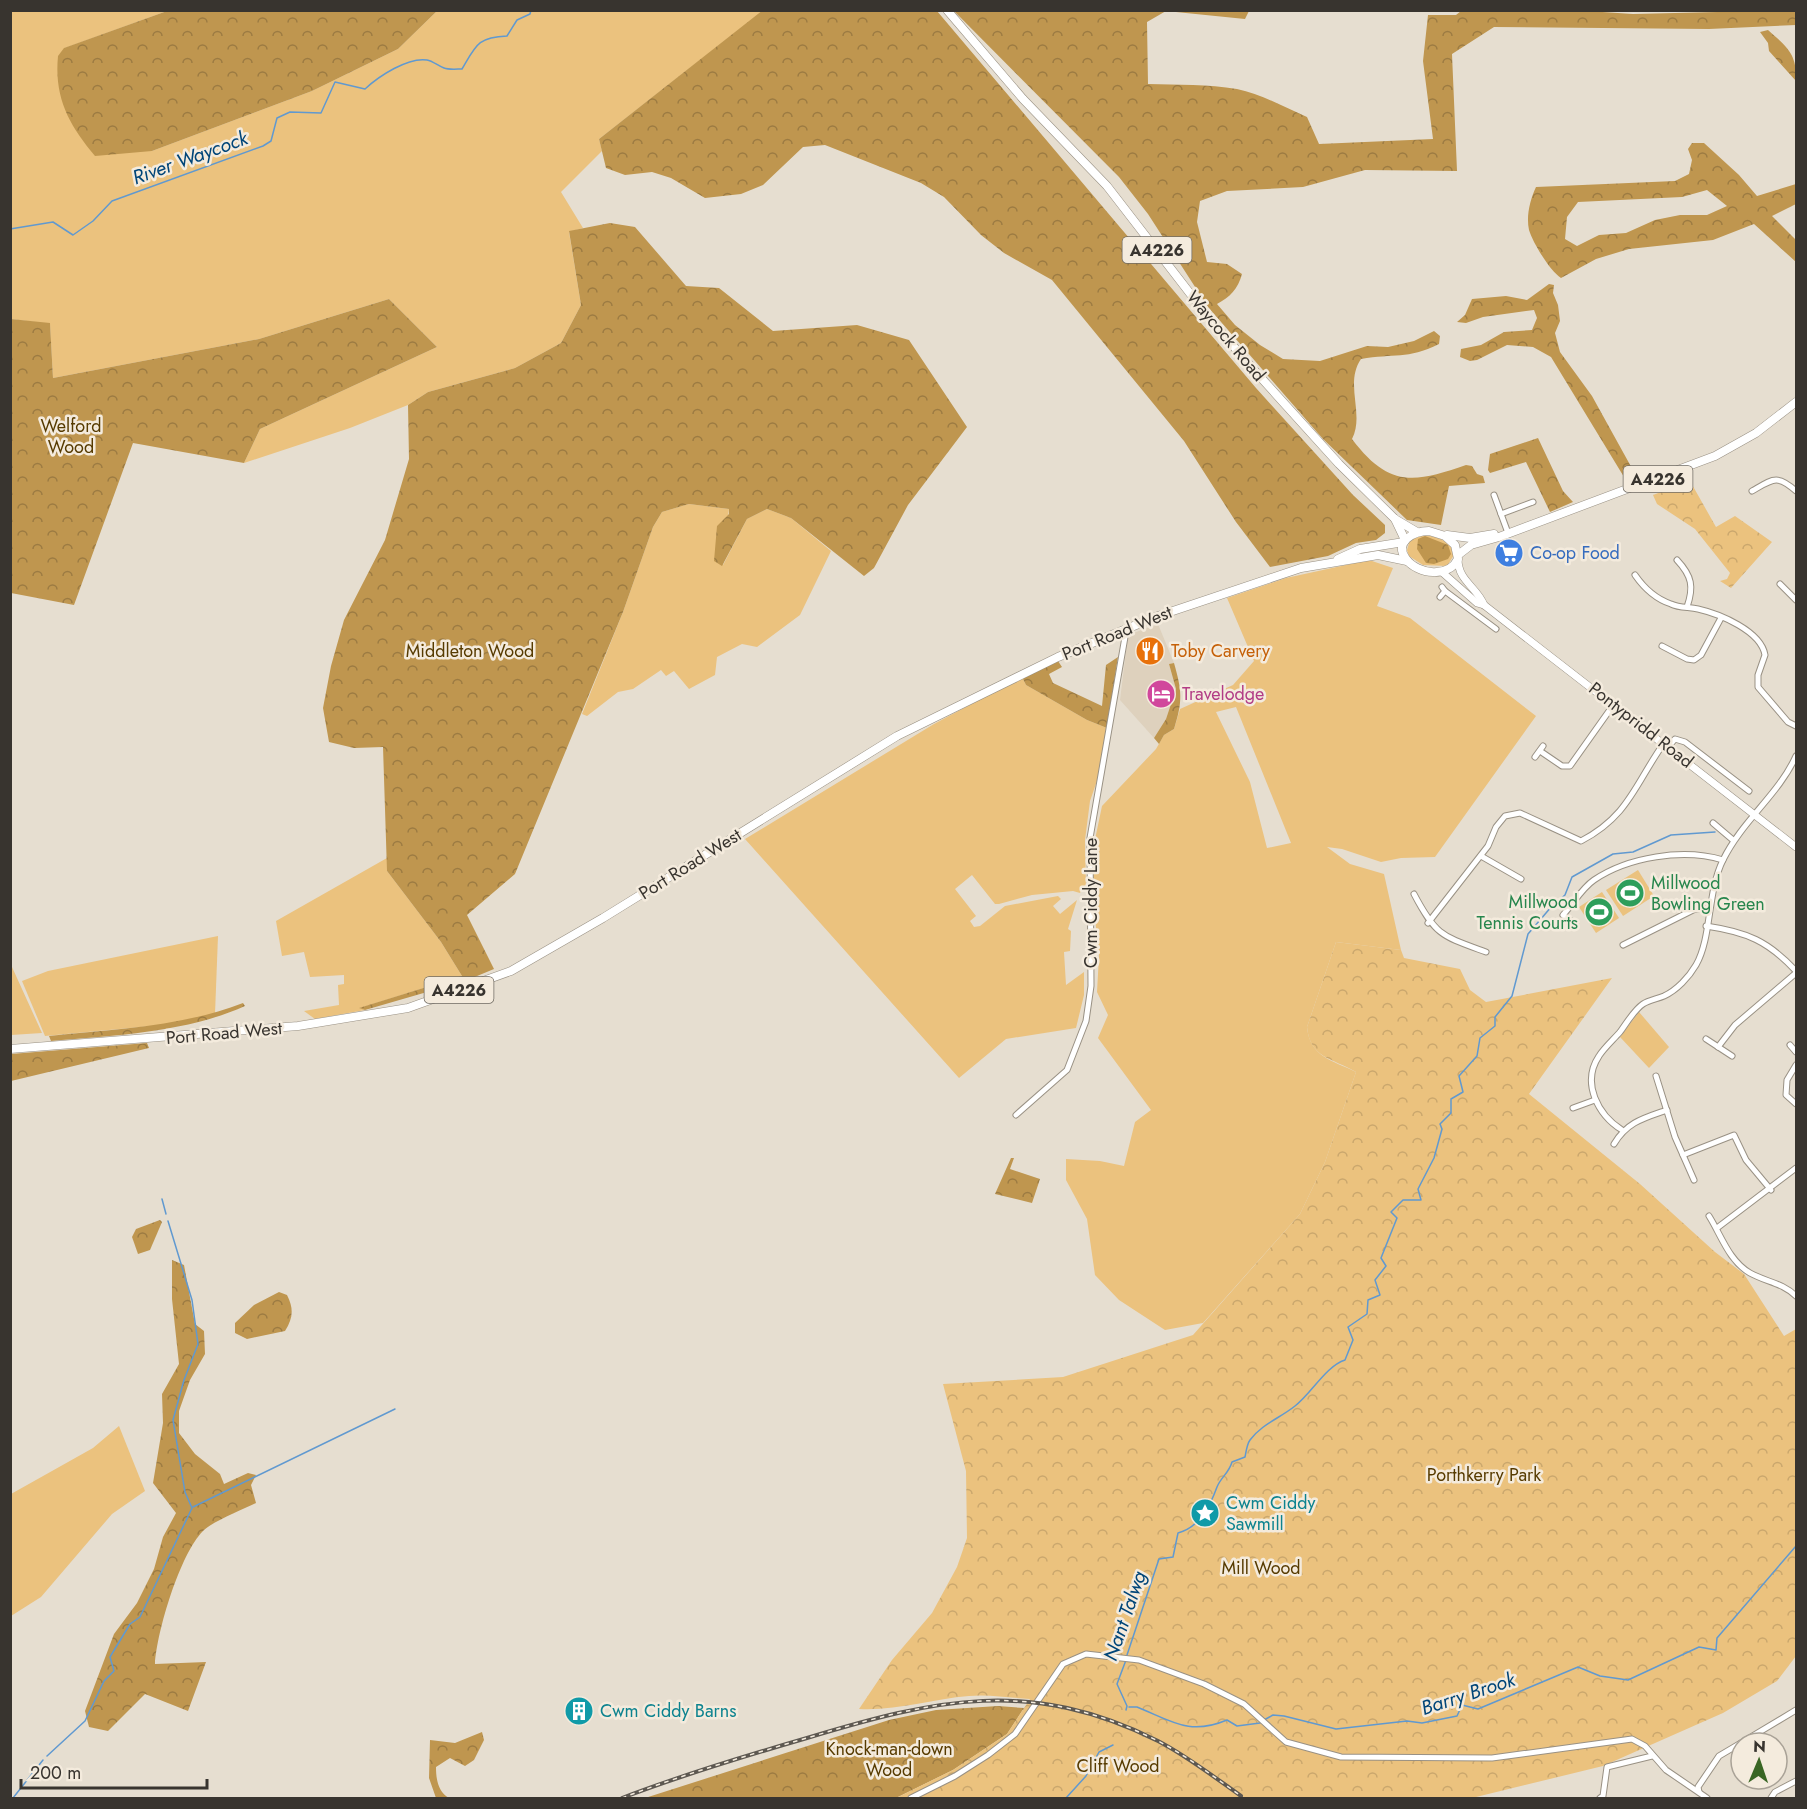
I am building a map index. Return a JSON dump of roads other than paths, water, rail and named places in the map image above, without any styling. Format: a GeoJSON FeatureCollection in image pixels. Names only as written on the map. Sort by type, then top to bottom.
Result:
{"type":"FeatureCollection","features":[{"type":"Feature","properties":{"kind":"main road","name":"Waycock Road"},"geometry":{"type":"LineString","coordinates":[[947,10],[1023,99],[1107,186],[1231,345],[1339,464],[1395,519],[1417,532]]}},
{"type":"Feature","properties":{"kind":"main road","name":"A4226"},"geometry":{"type":"LineString","coordinates":[[1458,557],[1471,545],[1715,456],[1756,433],[1797,402]]}},
{"type":"Feature","properties":{"kind":"main road","name":"Waycock Road"},"geometry":{"type":"LineString","coordinates":[[1395,519],[1404,541]]}},
{"type":"Feature","properties":{"kind":"main road"},"geometry":{"type":"LineString","coordinates":[[1417,532],[1440,534],[1453,541],[1458,557],[1450,570],[1443,573],[1422,569],[1407,561],[1403,552],[1404,541],[1417,532]]}},
{"type":"Feature","properties":{"kind":"main road","name":"A4226"},"geometry":{"type":"LineString","coordinates":[[1440,534],[1470,538],[1508,533]]}},
{"type":"Feature","properties":{"kind":"main road","name":"Port Road West"},"geometry":{"type":"LineString","coordinates":[[10,1049],[298,1026],[408,1008],[511,971],[603,918],[897,736],[1005,681],[1124,630],[1222,593],[1336,560],[1360,549],[1404,541]]}},
{"type":"Feature","properties":{"kind":"main road","name":"Port Road West"},"geometry":{"type":"LineString","coordinates":[[1336,560],[1378,555],[1407,561]]}},
{"type":"Feature","properties":{"kind":"main road","name":"Pontypridd Road"},"geometry":{"type":"LineString","coordinates":[[1458,557],[1462,577],[1481,597],[1484,605]]}},
{"type":"Feature","properties":{"kind":"main road","name":"Pontypridd Road"},"geometry":{"type":"LineString","coordinates":[[1443,573],[1453,579],[1477,603],[1499,615],[1797,848]]}},
{"type":"Feature","properties":{"kind":"street"},"geometry":{"type":"LineString","coordinates":[[1752,491],[1774,479],[1781,479],[1797,491]]}},
{"type":"Feature","properties":{"kind":"street"},"geometry":{"type":"LineString","coordinates":[[1494,495],[1508,533]]}},
{"type":"Feature","properties":{"kind":"street"},"geometry":{"type":"LineString","coordinates":[[1501,514],[1533,502]]}},
{"type":"Feature","properties":{"kind":"street"},"geometry":{"type":"LineString","coordinates":[[1677,560],[1689,573],[1693,590],[1687,607]]}},
{"type":"Feature","properties":{"kind":"street"},"geometry":{"type":"LineString","coordinates":[[1635,575],[1642,585],[1660,599],[1673,605],[1721,618],[1760,640],[1766,655],[1758,675],[1758,687],[1788,722],[1797,726]]}},
{"type":"Feature","properties":{"kind":"street"},"geometry":{"type":"LineString","coordinates":[[1780,584],[1797,600]]}},
{"type":"Feature","properties":{"kind":"street"},"geometry":{"type":"LineString","coordinates":[[1440,597],[1443,589],[1494,627],[1499,615]]}},
{"type":"Feature","properties":{"kind":"street"},"geometry":{"type":"LineString","coordinates":[[1662,646],[1687,659],[1694,660],[1701,655],[1721,618]]}},
{"type":"Feature","properties":{"kind":"street","name":"Cwm Ciddy Lane"},"geometry":{"type":"LineString","coordinates":[[1016,1115],[1068,1070],[1086,1020],[1091,986],[1090,838],[1118,684],[1124,630]]}},
{"type":"Feature","properties":{"kind":"street"},"geometry":{"type":"LineString","coordinates":[[1535,757],[1542,749],[1562,766],[1570,766],[1614,704]]}},
{"type":"Feature","properties":{"kind":"street"},"geometry":{"type":"LineString","coordinates":[[1428,922],[1481,856],[1496,827],[1505,816],[1520,813],[1581,841],[1603,830],[1637,791],[1666,745],[1675,739],[1702,752],[1749,791]]}},
{"type":"Feature","properties":{"kind":"street"},"geometry":{"type":"LineString","coordinates":[[1622,1130],[1606,1119],[1595,1100],[1592,1090],[1593,1072],[1599,1057],[1641,1005],[1666,995],[1686,980],[1698,963],[1713,886],[1723,860],[1733,840],[1797,756]]}},
{"type":"Feature","properties":{"kind":"street"},"geometry":{"type":"LineString","coordinates":[[1713,823],[1733,840]]}},
{"type":"Feature","properties":{"kind":"street"},"geometry":{"type":"LineString","coordinates":[[1571,921],[1563,915],[1592,881],[1618,867],[1672,855],[1711,857],[1723,860]]}},
{"type":"Feature","properties":{"kind":"street"},"geometry":{"type":"LineString","coordinates":[[1481,856],[1521,879]]}},
{"type":"Feature","properties":{"kind":"street"},"geometry":{"type":"LineString","coordinates":[[1413,894],[1428,922],[1444,937],[1486,952]]}},
{"type":"Feature","properties":{"kind":"street"},"geometry":{"type":"LineString","coordinates":[[1623,945],[1695,909],[1709,909]]}},
{"type":"Feature","properties":{"kind":"street"},"geometry":{"type":"LineString","coordinates":[[1707,926],[1748,934],[1782,956],[1797,972],[1735,1025],[1718,1047]]}},
{"type":"Feature","properties":{"kind":"street"},"geometry":{"type":"LineString","coordinates":[[1706,1039],[1732,1056]]}},
{"type":"Feature","properties":{"kind":"street"},"geometry":{"type":"LineString","coordinates":[[1790,1045],[1797,1052]]}},
{"type":"Feature","properties":{"kind":"street"},"geometry":{"type":"LineString","coordinates":[[1797,1065],[1787,1080],[1786,1095],[1797,1104]]}},
{"type":"Feature","properties":{"kind":"street"},"geometry":{"type":"LineString","coordinates":[[1656,1076],[1694,1180]]}},
{"type":"Feature","properties":{"kind":"street"},"geometry":{"type":"LineString","coordinates":[[1573,1108],[1595,1100]]}},
{"type":"Feature","properties":{"kind":"street"},"geometry":{"type":"LineString","coordinates":[[1614,1144],[1622,1130],[1632,1122],[1667,1110]]}},
{"type":"Feature","properties":{"kind":"street"},"geometry":{"type":"LineString","coordinates":[[1683,1155],[1734,1135],[1746,1160],[1771,1190]]}},
{"type":"Feature","properties":{"kind":"street"},"geometry":{"type":"LineString","coordinates":[[1717,1228],[1771,1190],[1797,1168]]}},
{"type":"Feature","properties":{"kind":"street"},"geometry":{"type":"LineString","coordinates":[[1709,1216],[1731,1257],[1749,1273],[1776,1282],[1797,1296]]}},
{"type":"Feature","properties":{"kind":"street"},"geometry":{"type":"LineString","coordinates":[[911,1798],[971,1766],[1015,1734],[1063,1664],[1086,1654],[1131,1658],[1232,1696],[1286,1742],[1341,1757],[1492,1758],[1622,1739],[1640,1742],[1666,1770],[1707,1798]]}},
{"type":"Feature","properties":{"kind":"street"},"geometry":{"type":"LineString","coordinates":[[1761,1731],[1797,1710]]}},
{"type":"Feature","properties":{"kind":"street"},"geometry":{"type":"LineString","coordinates":[[1699,1792],[1698,1787],[1719,1756],[1729,1750]]}},
{"type":"Feature","properties":{"kind":"street"},"geometry":{"type":"LineString","coordinates":[[1600,1798],[1603,1796],[1607,1767],[1652,1755]]}},
{"type":"Feature","properties":{"kind":"street"},"geometry":{"type":"LineString","coordinates":[[1771,1798],[1775,1792],[1797,1781]]}},
{"type":"Feature","properties":{"kind":"waterway","name":"River Waycock"},"geometry":{"type":"LineString","coordinates":[[10,229],[53,222],[73,235],[93,221],[112,201],[263,146],[271,141],[277,118],[290,112],[321,113],[335,82],[365,89],[394,68],[419,60],[429,61],[446,69],[462,69],[479,44],[490,38],[507,36],[517,20],[530,14],[531,10]]}},
{"type":"Feature","properties":{"kind":"waterway","name":"Nant Talwg"},"geometry":{"type":"LineString","coordinates":[[1127,1655],[1159,1559],[1173,1557],[1178,1533],[1192,1526],[1203,1515],[1232,1462],[1245,1457],[1248,1444],[1255,1434],[1295,1406],[1331,1368],[1345,1360],[1353,1340],[1348,1327],[1367,1314],[1368,1300],[1380,1295],[1375,1280],[1386,1266],[1381,1258],[1397,1218],[1391,1212],[1403,1200],[1421,1200],[1418,1189],[1434,1158],[1442,1129],[1440,1124],[1451,1113],[1451,1099],[1463,1092],[1459,1076],[1477,1056],[1480,1038],[1495,1026],[1495,1017],[1512,996],[1528,934],[1552,906],[1565,895],[1572,877],[1613,854],[1633,852],[1671,835],[1715,832]]}},
{"type":"Feature","properties":{"kind":"waterway"},"geometry":{"type":"LineString","coordinates":[[162,1199],[166,1214]]}},
{"type":"Feature","properties":{"kind":"waterway"},"geometry":{"type":"LineString","coordinates":[[47,1756],[85,1721],[104,1681],[114,1671],[110,1657],[130,1624],[140,1617],[192,1508],[185,1492],[173,1420],[184,1380],[198,1344],[192,1300],[168,1221]]}},
{"type":"Feature","properties":{"kind":"waterway"},"geometry":{"type":"LineString","coordinates":[[193,1507],[395,1409]]}},
{"type":"Feature","properties":{"kind":"waterway","name":"Barry Brook"},"geometry":{"type":"LineString","coordinates":[[1264,1720],[1273,1715],[1284,1716],[1336,1729],[1407,1721],[1422,1723],[1457,1716],[1462,1705],[1478,1709],[1578,1667],[1600,1676],[1628,1680],[1699,1647],[1716,1650],[1717,1638],[1796,1546]]}},
{"type":"Feature","properties":{"kind":"waterway","name":"Nant Talwg"},"geometry":{"type":"LineString","coordinates":[[1126,1660],[1117,1684],[1127,1706],[1126,1710]]}},
{"type":"Feature","properties":{"kind":"waterway","name":"Barry Brook"},"geometry":{"type":"LineString","coordinates":[[1129,1707],[1137,1707],[1191,1727],[1214,1725],[1227,1720],[1237,1726],[1260,1723]]}},
{"type":"Feature","properties":{"kind":"waterway","name":"Nant Talwg"},"geometry":{"type":"LineString","coordinates":[[1066,1798],[1086,1776],[1099,1752],[1113,1745]]}},
{"type":"Feature","properties":{"kind":"waterway"},"geometry":{"type":"LineString","coordinates":[[13,1798],[43,1760]]}},
{"type":"Feature","properties":{"kind":"railway"},"geometry":{"type":"LineString","coordinates":[[622,1798],[714,1766],[854,1724],[941,1705],[983,1701],[1025,1702],[1067,1708],[1111,1721],[1169,1747],[1241,1796]]}},
{"type":"Feature","properties":{"kind":"place","name":"Co-op Food"},"geometry":{"type":"Point","coordinates":[1509,553]}},
{"type":"Feature","properties":{"kind":"place","name":"Toby Carvery"},"geometry":{"type":"Point","coordinates":[1150,651]}},
{"type":"Feature","properties":{"kind":"place","name":"Travelodge"},"geometry":{"type":"Point","coordinates":[1161,694]}},
{"type":"Feature","properties":{"kind":"place","name":"Millwood Bowling Green"},"geometry":{"type":"Point","coordinates":[1630,893]}},
{"type":"Feature","properties":{"kind":"place","name":"Millwood Tennis Courts"},"geometry":{"type":"Point","coordinates":[1599,912]}},
{"type":"Feature","properties":{"kind":"place","name":"Cwm Ciddy Sawmill"},"geometry":{"type":"Point","coordinates":[1205,1513]}},
{"type":"Feature","properties":{"kind":"place","name":"Cwm Ciddy Barns"},"geometry":{"type":"Point","coordinates":[579,1711]}},
{"type":"Feature","properties":{"kind":"park label","name":"Welford Wood"},"geometry":{"type":"Point","coordinates":[71,436]}},
{"type":"Feature","properties":{"kind":"park label","name":"Middleton Wood"},"geometry":{"type":"Point","coordinates":[470,651]}},
{"type":"Feature","properties":{"kind":"park label","name":"Porthkerry Park"},"geometry":{"type":"Point","coordinates":[1484,1475]}},
{"type":"Feature","properties":{"kind":"park label","name":"Mill Wood"},"geometry":{"type":"Point","coordinates":[1261,1568]}},
{"type":"Feature","properties":{"kind":"park label","name":"Knock-man-down Wood"},"geometry":{"type":"Point","coordinates":[889,1759]}},
{"type":"Feature","properties":{"kind":"park label","name":"Cliff Wood"},"geometry":{"type":"Point","coordinates":[1118,1766]}}]}
